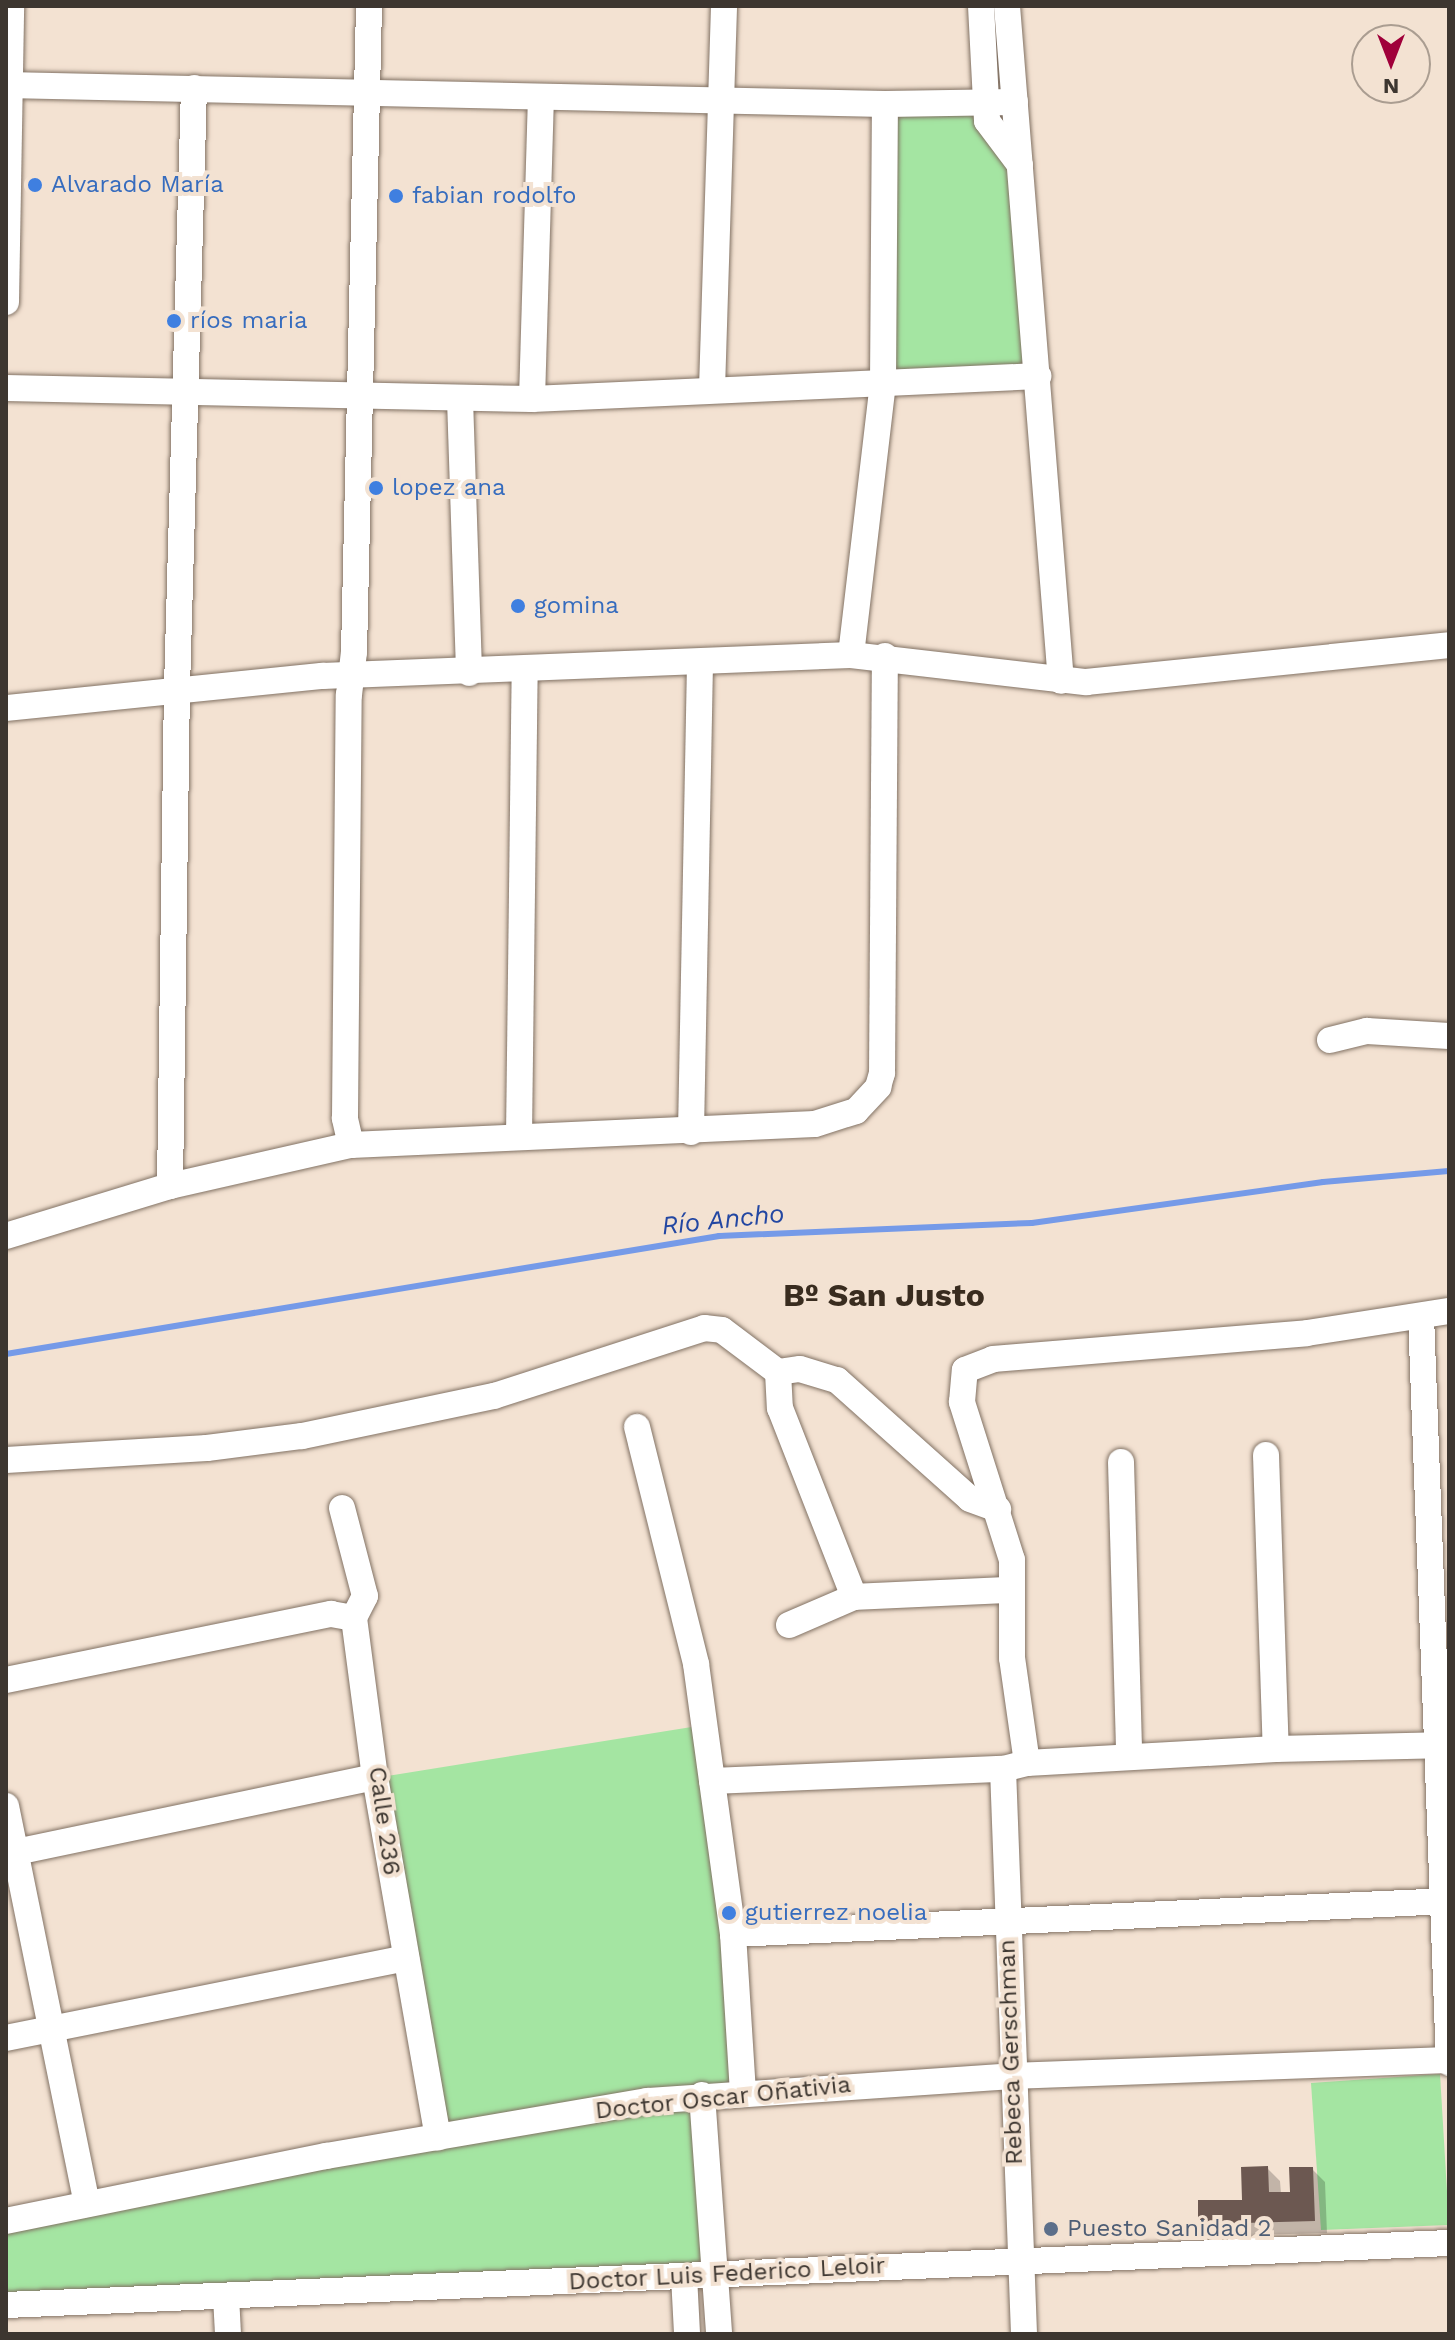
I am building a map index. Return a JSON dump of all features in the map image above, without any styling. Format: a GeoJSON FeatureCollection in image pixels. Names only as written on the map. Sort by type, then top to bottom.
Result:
{"type":"FeatureCollection","features":[{"type":"Feature","properties":{"kind":"street"},"geometry":{"type":"LineString","coordinates":[[6,302],[11,6]]}},
{"type":"Feature","properties":{"kind":"street"},"geometry":{"type":"LineString","coordinates":[[351,1145],[345,1088],[369,6]]}},
{"type":"Feature","properties":{"kind":"street"},"geometry":{"type":"LineString","coordinates":[[712,389],[724,6]]}},
{"type":"Feature","properties":{"kind":"street"},"geometry":{"type":"LineString","coordinates":[[981,6],[983,103],[987,121],[1020,165]]}},
{"type":"Feature","properties":{"kind":"street"},"geometry":{"type":"LineString","coordinates":[[1007,6],[1061,681]]}},
{"type":"Feature","properties":{"kind":"street"},"geometry":{"type":"LineString","coordinates":[[8,85],[885,104],[1015,102]]}},
{"type":"Feature","properties":{"kind":"street"},"geometry":{"type":"LineString","coordinates":[[170,1186],[177,688],[194,88]]}},
{"type":"Feature","properties":{"kind":"street"},"geometry":{"type":"LineString","coordinates":[[532,399],[541,97]]}},
{"type":"Feature","properties":{"kind":"street"},"geometry":{"type":"LineString","coordinates":[[851,655],[883,382],[885,104]]}},
{"type":"Feature","properties":{"kind":"street"},"geometry":{"type":"LineString","coordinates":[[6,388],[532,399],[1038,376]]}},
{"type":"Feature","properties":{"kind":"street"},"geometry":{"type":"LineString","coordinates":[[460,399],[469,673]]}},
{"type":"Feature","properties":{"kind":"street"},"geometry":{"type":"LineString","coordinates":[[6,708],[177,688],[352,675],[525,671],[851,655],[885,656],[1061,681],[1449,645]]}},
{"type":"Feature","properties":{"kind":"street"},"geometry":{"type":"LineString","coordinates":[[6,1236],[170,1186],[351,1145],[519,1136],[691,1132],[841,1118],[856,1111],[878,1087],[885,656]]}},
{"type":"Feature","properties":{"kind":"street"},"geometry":{"type":"LineString","coordinates":[[691,1132],[700,663]]}},
{"type":"Feature","properties":{"kind":"street"},"geometry":{"type":"LineString","coordinates":[[519,1136],[525,671]]}},
{"type":"Feature","properties":{"kind":"street"},"geometry":{"type":"LineString","coordinates":[[1330,1040],[1367,1031],[1449,1036]]}},
{"type":"Feature","properties":{"kind":"street"},"geometry":{"type":"LineString","coordinates":[[1449,1311],[1421,1316],[1438,1589],[1449,2060]]}},
{"type":"Feature","properties":{"kind":"street","name":"Rebeca Gerschman"},"geometry":{"type":"LineString","coordinates":[[1024,2334],[1010,2076],[1006,1921],[1015,1766],[1010,1590],[1012,1560],[962,1402],[962,1380],[971,1365],[1307,1333],[1421,1316]]}},
{"type":"Feature","properties":{"kind":"street"},"geometry":{"type":"LineString","coordinates":[[6,1460],[207,1448],[302,1436],[494,1396],[704,1328],[722,1330],[778,1372],[808,1370],[837,1380],[970,1499],[998,1509]]}},
{"type":"Feature","properties":{"kind":"street"},"geometry":{"type":"LineString","coordinates":[[778,1372],[780,1408],[854,1597]]}},
{"type":"Feature","properties":{"kind":"street"},"geometry":{"type":"LineString","coordinates":[[637,1427],[659,1498],[696,1664],[733,1934],[743,2091]]}},
{"type":"Feature","properties":{"kind":"street"},"geometry":{"type":"LineString","coordinates":[[1266,1455],[1276,1749]]}},
{"type":"Feature","properties":{"kind":"street"},"geometry":{"type":"LineString","coordinates":[[1121,1462],[1129,1756]]}},
{"type":"Feature","properties":{"kind":"street","name":"Calle 236"},"geometry":{"type":"LineString","coordinates":[[342,1508],[365,1596],[354,1618],[375,1777],[438,2138]]}},
{"type":"Feature","properties":{"kind":"street"},"geometry":{"type":"LineString","coordinates":[[789,1625],[854,1597],[1010,1590]]}},
{"type":"Feature","properties":{"kind":"street"},"geometry":{"type":"LineString","coordinates":[[6,1680],[331,1614],[354,1618]]}},
{"type":"Feature","properties":{"kind":"street"},"geometry":{"type":"LineString","coordinates":[[712,1781],[1015,1766],[1129,1756],[1442,1745]]}},
{"type":"Feature","properties":{"kind":"street"},"geometry":{"type":"LineString","coordinates":[[10,1853],[375,1777]]}},
{"type":"Feature","properties":{"kind":"street"},"geometry":{"type":"LineString","coordinates":[[6,1806],[10,1853],[52,2028],[87,2204]]}},
{"type":"Feature","properties":{"kind":"street"},"geometry":{"type":"LineString","coordinates":[[733,1934],[1445,1901]]}},
{"type":"Feature","properties":{"kind":"street"},"geometry":{"type":"LineString","coordinates":[[6,2038],[406,1958]]}},
{"type":"Feature","properties":{"kind":"street","name":"Doctor Oscar Oñativia"},"geometry":{"type":"LineString","coordinates":[[6,2221],[438,2138],[702,2095],[1010,2076],[1449,2060]]}},
{"type":"Feature","properties":{"kind":"street"},"geometry":{"type":"LineString","coordinates":[[702,2095],[719,2334]]}},
{"type":"Feature","properties":{"kind":"street","name":"Doctor Luis Federico Leloir"},"geometry":{"type":"LineString","coordinates":[[6,2305],[1449,2243]]}},
{"type":"Feature","properties":{"kind":"street"},"geometry":{"type":"LineString","coordinates":[[684,2276],[687,2334]]}},
{"type":"Feature","properties":{"kind":"street"},"geometry":{"type":"LineString","coordinates":[[226,2296],[228,2334]]}},
{"type":"Feature","properties":{"kind":"green space"},"geometry":{"type":"Polygon","coordinates":[[[885,104],[984,108],[1020,165],[1038,376],[883,375],[885,104]]]}},
{"type":"Feature","properties":{"kind":"green space"},"geometry":{"type":"Polygon","coordinates":[[[704,1725],[743,2091],[703,2097],[716,2274],[6,2304],[6,2222],[437,2138],[375,1778],[704,1725]]]}},
{"type":"Feature","properties":{"kind":"green space"},"geometry":{"type":"Polygon","coordinates":[[[1440,2074],[1449,2225],[1321,2230],[1311,2083],[1440,2074]]]}},
{"type":"Feature","properties":{"kind":"building"},"geometry":{"type":"Polygon","coordinates":[[[1268,2166],[1269,2192],[1290,2192],[1289,2167],[1313,2167],[1315,2221],[1243,2223],[1243,2232],[1198,2232],[1198,2200],[1242,2200],[1241,2167],[1268,2166]]]}},
{"type":"Feature","properties":{"kind":"waterway","name":"Río Ancho"},"geometry":{"type":"LineString","coordinates":[[6,1354],[719,1236],[1032,1223],[1323,1182],[1449,1171]]}},
{"type":"Feature","properties":{"kind":"place","name":"Alvarado María"},"geometry":{"type":"Point","coordinates":[35,185]}},
{"type":"Feature","properties":{"kind":"place","name":"fabian rodolfo"},"geometry":{"type":"Point","coordinates":[396,196]}},
{"type":"Feature","properties":{"kind":"place","name":"ríos maria"},"geometry":{"type":"Point","coordinates":[174,321]}},
{"type":"Feature","properties":{"kind":"place","name":"lopez ana"},"geometry":{"type":"Point","coordinates":[376,488]}},
{"type":"Feature","properties":{"kind":"place","name":"gomina"},"geometry":{"type":"Point","coordinates":[518,606]}},
{"type":"Feature","properties":{"kind":"place","name":"gutierrez noelia"},"geometry":{"type":"Point","coordinates":[729,1913]}},
{"type":"Feature","properties":{"kind":"place","name":"Puesto Sanidad 2"},"geometry":{"type":"Point","coordinates":[1051,2229]}},
{"type":"Feature","properties":{"kind":"district","name":"Bº San Justo"},"geometry":{"type":"Point","coordinates":[884,1295]}}]}
